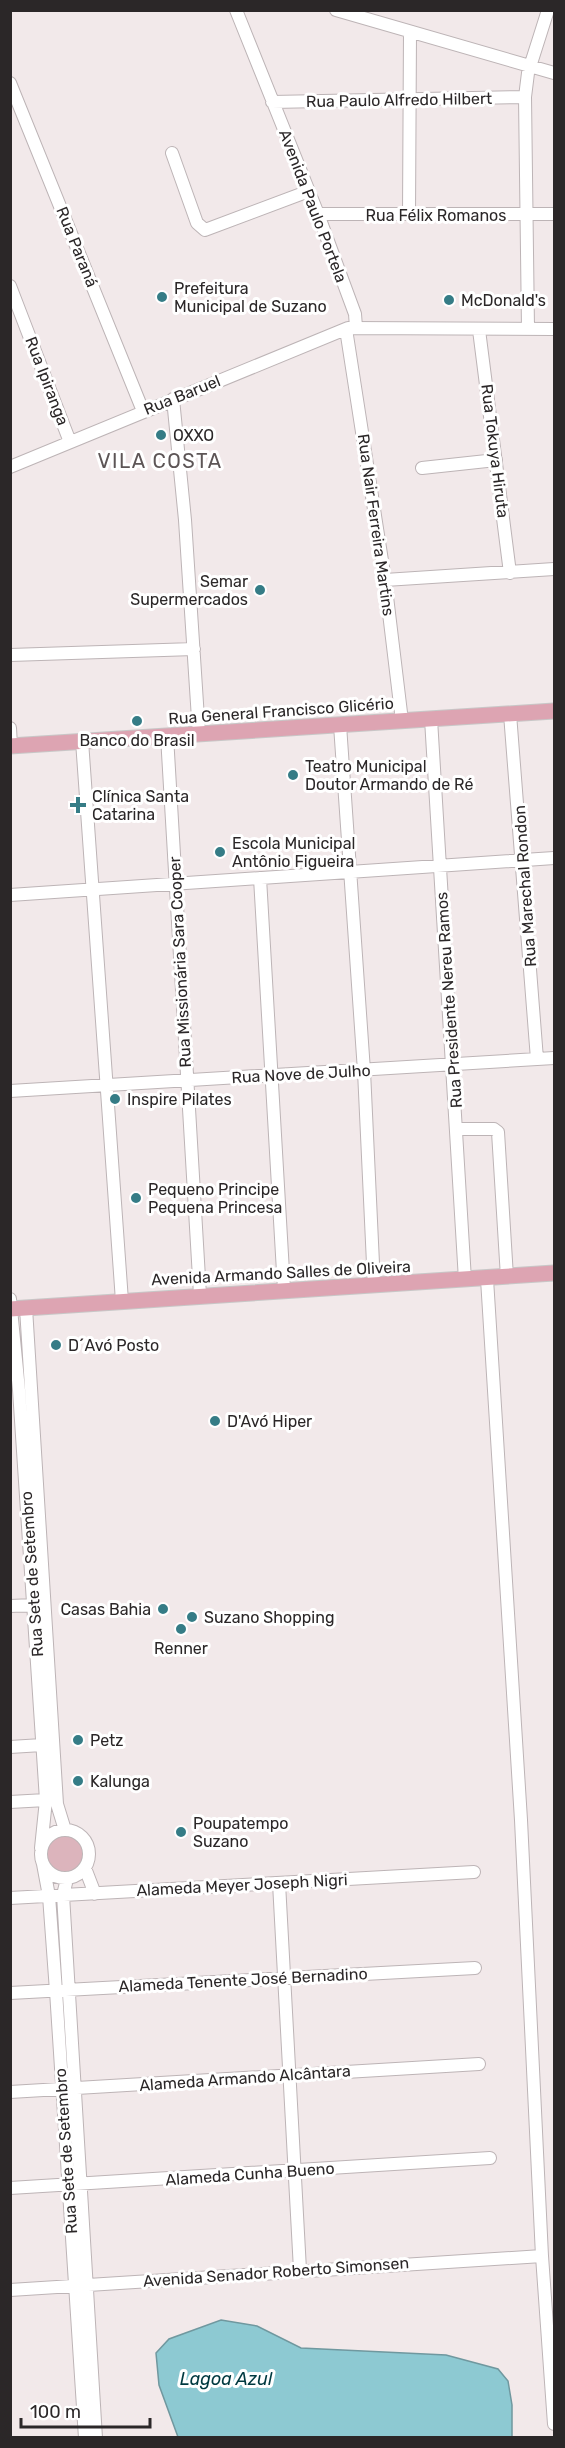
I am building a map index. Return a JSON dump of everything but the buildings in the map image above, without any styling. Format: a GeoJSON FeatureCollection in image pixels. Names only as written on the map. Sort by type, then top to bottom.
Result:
{"type":"FeatureCollection","features":[{"type":"Feature","properties":{"kind":"main road","name":"Rua General Francisco Glicério"},"geometry":{"type":"LineString","coordinates":[[11,746],[555,711]]}},
{"type":"Feature","properties":{"kind":"main road","name":"Avenida Armando Salles de Oliveira"},"geometry":{"type":"LineString","coordinates":[[16,1308],[555,1273]]}},
{"type":"Feature","properties":{"kind":"street","name":"Avenida Paulo Portela"},"geometry":{"type":"LineString","coordinates":[[236,10],[318,214],[354,314],[351,328]]}},
{"type":"Feature","properties":{"kind":"street"},"geometry":{"type":"LineString","coordinates":[[336,10],[555,73]]}},
{"type":"Feature","properties":{"kind":"street"},"geometry":{"type":"LineString","coordinates":[[528,329],[525,97],[531,66],[549,10]]}},
{"type":"Feature","properties":{"kind":"street"},"geometry":{"type":"LineString","coordinates":[[409,214],[410,32]]}},
{"type":"Feature","properties":{"kind":"street","name":"Rua Paraná"},"geometry":{"type":"LineString","coordinates":[[10,83],[143,411]]}},
{"type":"Feature","properties":{"kind":"street","name":"Rua Paulo Alfredo Hilbert"},"geometry":{"type":"LineString","coordinates":[[272,102],[525,97]]}},
{"type":"Feature","properties":{"kind":"street"},"geometry":{"type":"LineString","coordinates":[[172,153],[197,223],[205,230],[309,191]]}},
{"type":"Feature","properties":{"kind":"street","name":"Rua Félix Romanos"},"geometry":{"type":"LineString","coordinates":[[318,214],[555,214]]}},
{"type":"Feature","properties":{"kind":"street","name":"Rua Ipiranga"},"geometry":{"type":"LineString","coordinates":[[10,286],[70,442]]}},
{"type":"Feature","properties":{"kind":"street"},"geometry":{"type":"LineString","coordinates":[[351,328],[555,329]]}},
{"type":"Feature","properties":{"kind":"street","name":"Rua Baruel"},"geometry":{"type":"LineString","coordinates":[[10,467],[351,328]]}},
{"type":"Feature","properties":{"kind":"street","name":"Rua Nair Ferreira Martins"},"geometry":{"type":"LineString","coordinates":[[351,328],[402,721]]}},
{"type":"Feature","properties":{"kind":"street","name":"Rua Tokuya Hiruta"},"geometry":{"type":"LineString","coordinates":[[479,330],[510,573]]}},
{"type":"Feature","properties":{"kind":"street"},"geometry":{"type":"LineString","coordinates":[[173,399],[199,734]]}},
{"type":"Feature","properties":{"kind":"street"},"geometry":{"type":"LineString","coordinates":[[422,468],[496,460]]}},
{"type":"Feature","properties":{"kind":"street"},"geometry":{"type":"LineString","coordinates":[[385,580],[555,569]]}},
{"type":"Feature","properties":{"kind":"street"},"geometry":{"type":"LineString","coordinates":[[10,656],[194,649]]}},
{"type":"Feature","properties":{"kind":"street","name":"Rua Marechal Rondon"},"geometry":{"type":"LineString","coordinates":[[510,714],[524,860],[537,1059]]}},
{"type":"Feature","properties":{"kind":"street","name":"Rua Presidente Nereu Ramos"},"geometry":{"type":"LineString","coordinates":[[431,719],[465,1280]]}},
{"type":"Feature","properties":{"kind":"street"},"geometry":{"type":"LineString","coordinates":[[340,725],[352,873],[374,1285]]}},
{"type":"Feature","properties":{"kind":"street"},"geometry":{"type":"LineString","coordinates":[[10,728],[11,746]]}},
{"type":"Feature","properties":{"kind":"street","name":"Rua Missionária Sara Cooper"},"geometry":{"type":"LineString","coordinates":[[167,736],[200,1295]]}},
{"type":"Feature","properties":{"kind":"street"},"geometry":{"type":"LineString","coordinates":[[82,741],[122,1300]]}},
{"type":"Feature","properties":{"kind":"street"},"geometry":{"type":"LineString","coordinates":[[10,895],[555,858]]}},
{"type":"Feature","properties":{"kind":"street"},"geometry":{"type":"LineString","coordinates":[[260,878],[284,1289]]}},
{"type":"Feature","properties":{"kind":"street","name":"Rua Nove de Julho"},"geometry":{"type":"LineString","coordinates":[[10,1091],[555,1058]]}},
{"type":"Feature","properties":{"kind":"street"},"geometry":{"type":"LineString","coordinates":[[457,1129],[494,1129],[498,1132],[507,1277]]}},
{"type":"Feature","properties":{"kind":"street"},"geometry":{"type":"LineString","coordinates":[[487,1279],[521,1820],[542,2256],[552,2353],[555,2424]]}},
{"type":"Feature","properties":{"kind":"street","name":"Rua Sete de Setembro"},"geometry":{"type":"LineString","coordinates":[[10,1299],[16,1308],[57,1804],[65,1830]]}},
{"type":"Feature","properties":{"kind":"street","name":"Rua Sete de Setembro"},"geometry":{"type":"LineString","coordinates":[[16,1308],[46,1800],[41,1848]]}},
{"type":"Feature","properties":{"kind":"street"},"geometry":{"type":"LineString","coordinates":[[10,1460],[24,1459]]}},
{"type":"Feature","properties":{"kind":"street"},"geometry":{"type":"LineString","coordinates":[[10,1606],[34,1605]]}},
{"type":"Feature","properties":{"kind":"street"},"geometry":{"type":"LineString","coordinates":[[10,1747],[42,1745]]}},
{"type":"Feature","properties":{"kind":"street"},"geometry":{"type":"LineString","coordinates":[[10,1802],[46,1800]]}},
{"type":"Feature","properties":{"kind":"street"},"geometry":{"type":"LineString","coordinates":[[65,1830],[73,1831],[85,1840],[89,1856],[86,1868],[81,1873],[67,1879],[53,1875],[43,1864],[41,1848],[50,1835],[65,1830]]}},
{"type":"Feature","properties":{"kind":"street","name":"Rua Sete de Setembro"},"geometry":{"type":"LineString","coordinates":[[43,1864],[49,1896],[56,1991],[67,2089],[81,2285],[85,2438]]}},
{"type":"Feature","properties":{"kind":"street"},"geometry":{"type":"LineString","coordinates":[[86,1868],[95,1894]]}},
{"type":"Feature","properties":{"kind":"street","name":"Alameda Meyer Joseph Nigri"},"geometry":{"type":"LineString","coordinates":[[10,1898],[474,1872]]}},
{"type":"Feature","properties":{"kind":"street","name":"Rua Sete de Setembro"},"geometry":{"type":"LineString","coordinates":[[67,1879],[63,1895],[69,1990],[67,2089]]}},
{"type":"Feature","properties":{"kind":"street"},"geometry":{"type":"LineString","coordinates":[[279,1883],[300,2270]]}},
{"type":"Feature","properties":{"kind":"street","name":"Alameda Tenente José Bernadino"},"geometry":{"type":"LineString","coordinates":[[10,1994],[475,1968]]}},
{"type":"Feature","properties":{"kind":"street","name":"Alameda Armando Alcântara"},"geometry":{"type":"LineString","coordinates":[[10,2092],[479,2064]]}},
{"type":"Feature","properties":{"kind":"street","name":"Alameda Cunha Bueno"},"geometry":{"type":"LineString","coordinates":[[10,2188],[490,2158]]}},
{"type":"Feature","properties":{"kind":"street","name":"Avenida Senador Roberto Simonsen"},"geometry":{"type":"LineString","coordinates":[[10,2290],[542,2256]]}},
{"type":"Feature","properties":{"kind":"street"},"geometry":{"type":"LineString","coordinates":[[81,2285],[96,2438]]}},
{"type":"Feature","properties":{"kind":"shaded area"},"geometry":{"type":"Polygon","coordinates":[[[65,1833],[80,1839],[86,1854],[80,1869],[65,1875],[50,1869],[44,1854],[50,1839],[65,1833]]]}},
{"type":"Feature","properties":{"kind":"water","name":"Lagoa Azul"},"geometry":{"type":"Polygon","coordinates":[[[221,2320],[257,2326],[301,2348],[446,2355],[498,2369],[508,2381],[512,2405],[512,2437],[178,2437],[159,2385],[156,2353],[169,2339],[221,2320]]]}},
{"type":"Feature","properties":{"kind":"place","name":"Prefeitura Municipal de Suzano"},"geometry":{"type":"Point","coordinates":[162,297]}},
{"type":"Feature","properties":{"kind":"place","name":"McDonald's"},"geometry":{"type":"Point","coordinates":[449,300]}},
{"type":"Feature","properties":{"kind":"place","name":"OXXO"},"geometry":{"type":"Point","coordinates":[161,435]}},
{"type":"Feature","properties":{"kind":"place","name":"Semar Supermercados"},"geometry":{"type":"Point","coordinates":[260,590]}},
{"type":"Feature","properties":{"kind":"place","name":"Banco do Brasil"},"geometry":{"type":"Point","coordinates":[137,721]}},
{"type":"Feature","properties":{"kind":"place","name":"Teatro Municipal Doutor Armando de Ré"},"geometry":{"type":"Point","coordinates":[293,775]}},
{"type":"Feature","properties":{"kind":"place","name":"Clínica Santa Catarina"},"geometry":{"type":"Point","coordinates":[78,805]}},
{"type":"Feature","properties":{"kind":"place","name":"Escola Municipal Antônio Figueira"},"geometry":{"type":"Point","coordinates":[220,852]}},
{"type":"Feature","properties":{"kind":"place","name":"Inspire Pilates"},"geometry":{"type":"Point","coordinates":[115,1099]}},
{"type":"Feature","properties":{"kind":"place","name":"Pequeno Principe Pequena Princesa"},"geometry":{"type":"Point","coordinates":[136,1198]}},
{"type":"Feature","properties":{"kind":"place","name":"D´Avó Posto"},"geometry":{"type":"Point","coordinates":[56,1345]}},
{"type":"Feature","properties":{"kind":"place","name":"D'Avó Hiper"},"geometry":{"type":"Point","coordinates":[215,1421]}},
{"type":"Feature","properties":{"kind":"place","name":"Casas Bahia"},"geometry":{"type":"Point","coordinates":[163,1609]}},
{"type":"Feature","properties":{"kind":"place","name":"Suzano Shopping"},"geometry":{"type":"Point","coordinates":[192,1617]}},
{"type":"Feature","properties":{"kind":"place","name":"Renner"},"geometry":{"type":"Point","coordinates":[181,1629]}},
{"type":"Feature","properties":{"kind":"place","name":"Petz"},"geometry":{"type":"Point","coordinates":[78,1740]}},
{"type":"Feature","properties":{"kind":"place","name":"Kalunga"},"geometry":{"type":"Point","coordinates":[78,1781]}},
{"type":"Feature","properties":{"kind":"place","name":"Poupatempo Suzano"},"geometry":{"type":"Point","coordinates":[181,1832]}},
{"type":"Feature","properties":{"kind":"district","name":"VILA COSTA"},"geometry":{"type":"Point","coordinates":[160,461]}}]}
